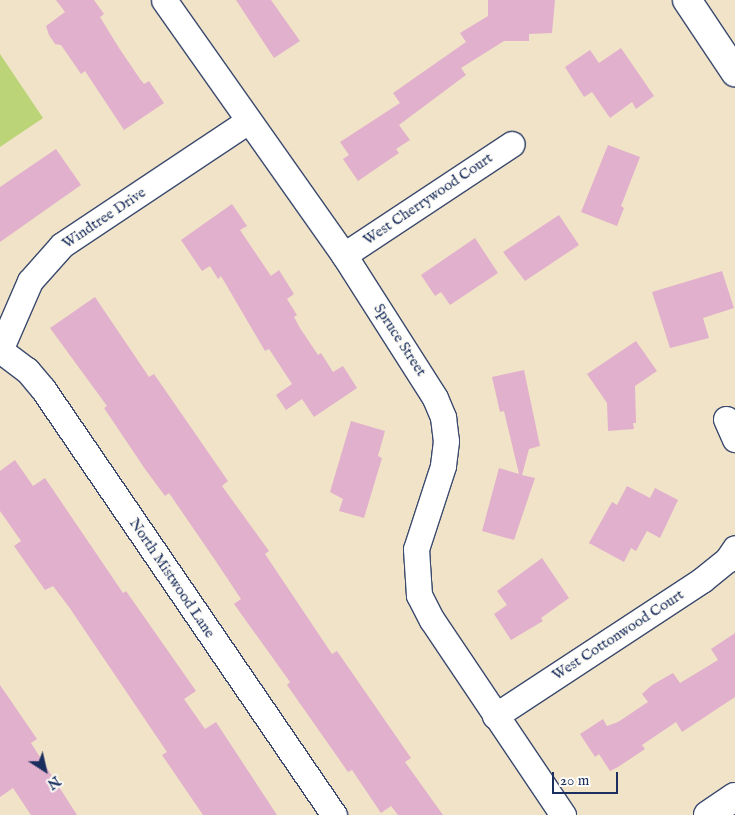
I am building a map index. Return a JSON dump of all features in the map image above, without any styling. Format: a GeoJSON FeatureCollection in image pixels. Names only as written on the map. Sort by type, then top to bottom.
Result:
{"type":"FeatureCollection","features":[{"type":"Feature","properties":{"kind":"street","name":"Spruce Street"},"geometry":{"type":"LineString","coordinates":[[164,0],[344,255],[426,380],[443,417],[446,440],[443,466],[416,549],[419,595],[432,620],[563,815]]}},
{"type":"Feature","properties":{"kind":"street"},"geometry":{"type":"LineString","coordinates":[[687,0],[735,72]]}},
{"type":"Feature","properties":{"kind":"street","name":"Windtree Drive"},"geometry":{"type":"LineString","coordinates":[[0,350],[30,281],[62,246],[248,121]]}},
{"type":"Feature","properties":{"kind":"street","name":"West Cherrywood Court"},"geometry":{"type":"LineString","coordinates":[[344,255],[512,144]]}},
{"type":"Feature","properties":{"kind":"street","name":"North Mistwood Lane"},"geometry":{"type":"LineString","coordinates":[[0,350],[27,370],[43,389],[334,815]]}},
{"type":"Feature","properties":{"kind":"street","name":"West Cottonwood Court"},"geometry":{"type":"LineString","coordinates":[[495,716],[702,580],[727,560],[735,548]]}},
{"type":"Feature","properties":{"kind":"street"},"geometry":{"type":"LineString","coordinates":[[708,815],[735,797]]}},
{"type":"Feature","properties":{"kind":"green space"},"geometry":{"type":"Polygon","coordinates":[[[0,54],[43,118],[0,147],[0,54]]]}},
{"type":"Feature","properties":{"kind":"building"},"geometry":{"type":"Polygon","coordinates":[[[56,0],[94,0],[104,14],[100,17],[140,79],[144,84],[149,81],[164,103],[124,130],[85,71],[81,74],[61,45],[55,44],[49,35],[46,26],[65,12],[56,0]]]}},
{"type":"Feature","properties":{"kind":"building"},"geometry":{"type":"Polygon","coordinates":[[[236,0],[271,0],[300,41],[274,58],[236,0]]]}},
{"type":"Feature","properties":{"kind":"building"},"geometry":{"type":"Polygon","coordinates":[[[488,0],[555,0],[552,33],[529,34],[529,41],[504,41],[461,68],[466,75],[399,125],[410,140],[396,149],[399,153],[358,181],[343,159],[349,155],[340,142],[400,103],[393,93],[466,42],[460,33],[488,16],[488,0]]]}},
{"type":"Feature","properties":{"kind":"building"},"geometry":{"type":"Polygon","coordinates":[[[621,48],[654,96],[636,109],[632,102],[610,118],[592,92],[584,97],[565,67],[590,50],[599,63],[621,48]]]}},
{"type":"Feature","properties":{"kind":"building"},"geometry":{"type":"Polygon","coordinates":[[[608,145],[640,157],[621,206],[624,208],[617,226],[581,212],[608,145]]]}},
{"type":"Feature","properties":{"kind":"building"},"geometry":{"type":"Polygon","coordinates":[[[56,149],[81,185],[0,242],[0,187],[56,149]]]}},
{"type":"Feature","properties":{"kind":"building"},"geometry":{"type":"Polygon","coordinates":[[[232,204],[247,226],[240,230],[271,276],[279,270],[294,294],[287,299],[297,315],[294,317],[318,355],[321,353],[333,372],[343,366],[357,388],[314,417],[302,399],[286,410],[276,395],[292,384],[269,349],[265,351],[221,276],[218,279],[210,266],[202,271],[181,240],[232,204]]]}},
{"type":"Feature","properties":{"kind":"building"},"geometry":{"type":"Polygon","coordinates":[[[559,215],[579,245],[525,281],[503,252],[559,215]]]}},
{"type":"Feature","properties":{"kind":"building"},"geometry":{"type":"Polygon","coordinates":[[[475,238],[498,273],[450,305],[441,292],[435,296],[421,275],[475,238]]]}},
{"type":"Feature","properties":{"kind":"building"},"geometry":{"type":"Polygon","coordinates":[[[722,271],[734,308],[703,318],[709,338],[670,348],[652,292],[722,271]]]}},
{"type":"Feature","properties":{"kind":"building"},"geometry":{"type":"Polygon","coordinates":[[[95,297],[149,377],[154,374],[228,481],[222,486],[269,551],[265,554],[332,654],[337,651],[411,758],[405,762],[443,815],[398,815],[391,806],[381,813],[352,770],[348,772],[287,685],[290,682],[234,604],[241,599],[169,493],[165,496],[145,469],[104,408],[107,406],[50,328],[95,297]]]}},
{"type":"Feature","properties":{"kind":"building"},"geometry":{"type":"Polygon","coordinates":[[[636,341],[657,371],[635,386],[636,423],[633,423],[634,429],[608,431],[607,403],[587,374],[636,341]]]}},
{"type":"Feature","properties":{"kind":"building"},"geometry":{"type":"Polygon","coordinates":[[[524,370],[540,446],[529,449],[522,475],[535,478],[514,540],[482,531],[499,468],[519,474],[504,411],[500,412],[492,377],[524,370]]]}},
{"type":"Feature","properties":{"kind":"building"},"geometry":{"type":"Polygon","coordinates":[[[351,421],[385,431],[378,456],[382,458],[364,518],[339,511],[343,499],[330,492],[351,421]]]}},
{"type":"Feature","properties":{"kind":"building"},"geometry":{"type":"Polygon","coordinates":[[[15,460],[33,486],[45,478],[123,593],[126,591],[196,691],[184,699],[205,729],[216,722],[277,815],[203,815],[162,755],[167,752],[69,607],[53,586],[45,590],[14,546],[21,541],[0,511],[0,471],[15,460]]]}},
{"type":"Feature","properties":{"kind":"building"},"geometry":{"type":"Polygon","coordinates":[[[627,486],[650,498],[655,488],[678,500],[660,538],[647,531],[636,551],[631,548],[624,562],[589,543],[612,502],[617,505],[627,486]]]}},
{"type":"Feature","properties":{"kind":"building"},"geometry":{"type":"Polygon","coordinates":[[[542,558],[569,598],[541,618],[543,621],[511,640],[494,614],[507,605],[497,591],[542,558]]]}},
{"type":"Feature","properties":{"kind":"building"},"geometry":{"type":"Polygon","coordinates":[[[735,633],[735,697],[682,732],[676,722],[642,745],[645,749],[610,771],[599,754],[595,757],[580,734],[603,719],[607,726],[618,722],[648,702],[642,694],[652,685],[673,673],[680,683],[718,660],[711,649],[735,633]]]}},
{"type":"Feature","properties":{"kind":"building"},"geometry":{"type":"Polygon","coordinates":[[[0,685],[37,739],[31,743],[77,815],[31,815],[13,788],[0,797],[0,685]]]}}]}
